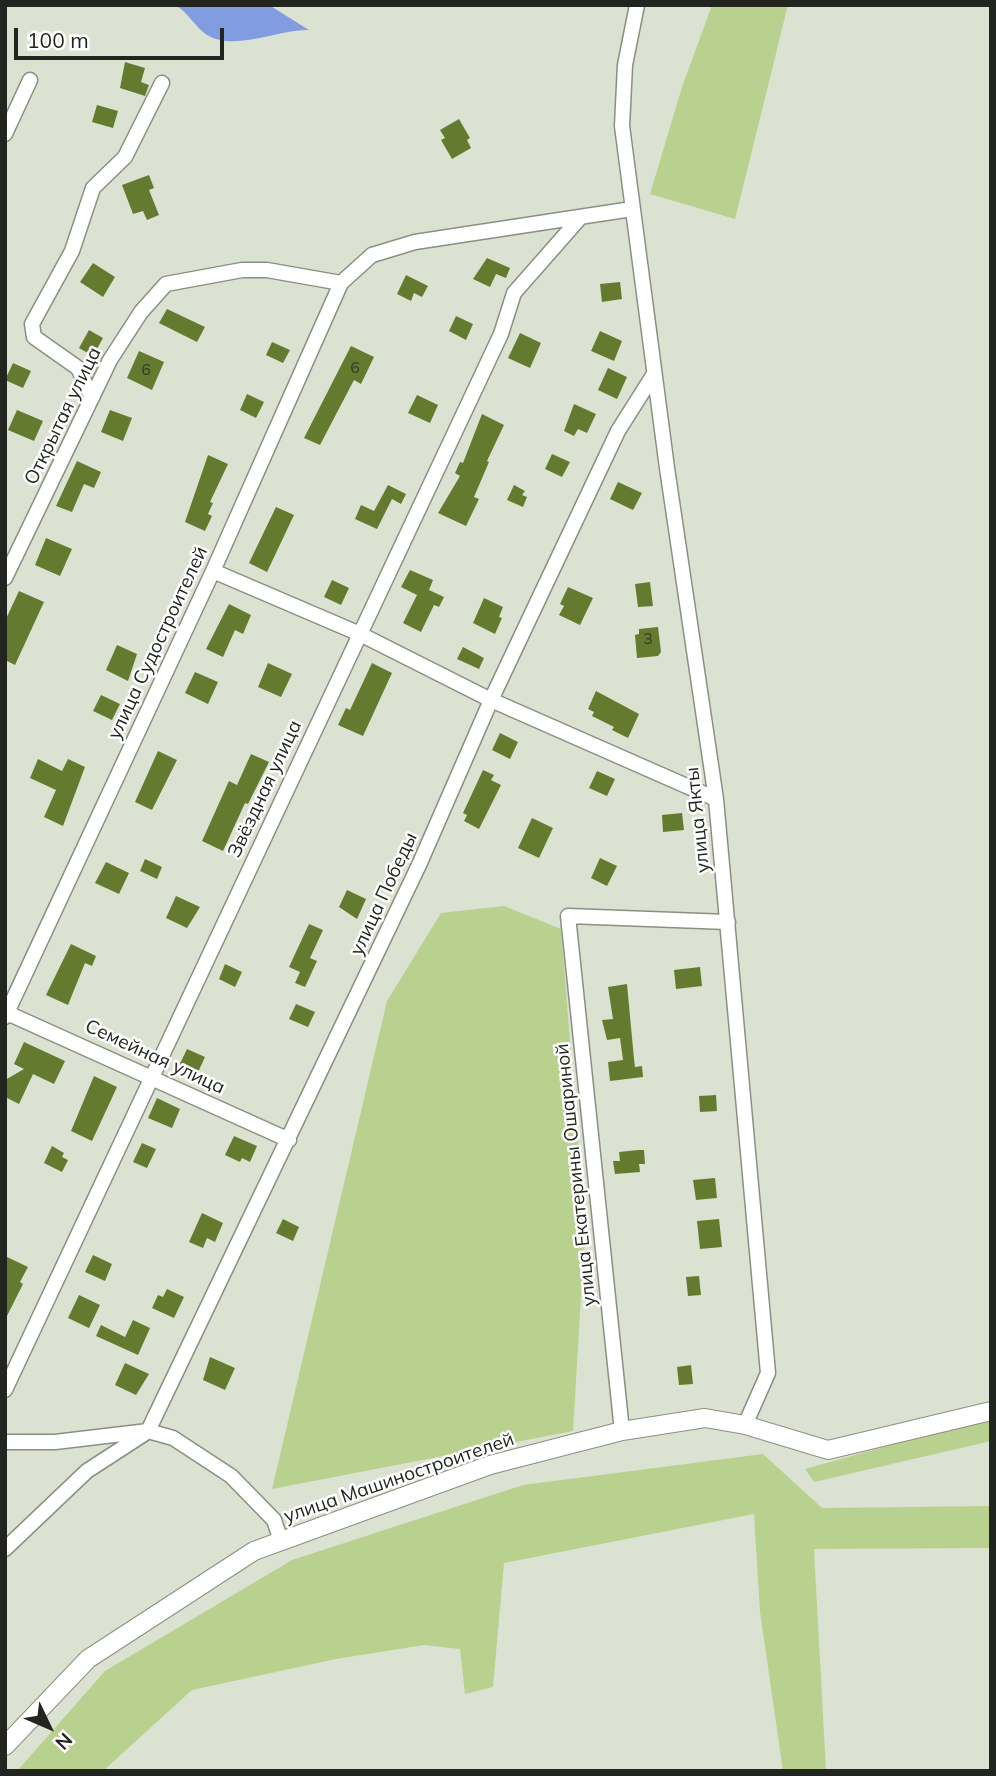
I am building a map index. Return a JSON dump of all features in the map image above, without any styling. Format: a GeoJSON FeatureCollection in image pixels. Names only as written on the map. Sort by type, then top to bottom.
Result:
{"type":"FeatureCollection","features":[{"type":"Feature","properties":{"kind":"street","name":"улица Якты"},"geometry":{"type":"LineString","coordinates":[[637,5],[625,65],[622,126],[654,374],[716,799],[768,1373],[745,1425]]}},
{"type":"Feature","properties":{"kind":"street"},"geometry":{"type":"LineString","coordinates":[[5,134],[30,80]]}},
{"type":"Feature","properties":{"kind":"street"},"geometry":{"type":"LineString","coordinates":[[92,398],[78,368],[34,337],[32,324],[72,251],[93,188],[125,157],[162,83]]}},
{"type":"Feature","properties":{"kind":"street"},"geometry":{"type":"LineString","coordinates":[[341,283],[372,254],[415,242],[632,209]]}},
{"type":"Feature","properties":{"kind":"street","name":"Звёздная улица"},"geometry":{"type":"LineString","coordinates":[[5,1390],[501,334],[514,293],[579,219]]}},
{"type":"Feature","properties":{"kind":"street","name":"Открытая улица"},"geometry":{"type":"LineString","coordinates":[[6,573],[110,360],[141,312],[166,284],[242,270],[267,270],[341,283]]}},
{"type":"Feature","properties":{"kind":"street","name":"улица Судостроителей"},"geometry":{"type":"LineString","coordinates":[[6,1014],[213,571],[341,283]]}},
{"type":"Feature","properties":{"kind":"street","name":"улица Победы"},"geometry":{"type":"LineString","coordinates":[[149,1431],[419,865],[491,700],[618,431],[654,374]]}},
{"type":"Feature","properties":{"kind":"street"},"geometry":{"type":"LineString","coordinates":[[213,571],[359,634],[491,700],[716,799]]}},
{"type":"Feature","properties":{"kind":"street","name":"улица Екатерины Ошариной"},"geometry":{"type":"LineString","coordinates":[[621,1431],[568,916],[728,922]]}},
{"type":"Feature","properties":{"kind":"street","name":"Семейная улица"},"geometry":{"type":"LineString","coordinates":[[6,1014],[151,1075],[289,1140]]}},
{"type":"Feature","properties":{"kind":"street","name":"улица Машиностроителей"},"geometry":{"type":"LineString","coordinates":[[5,1746],[88,1659],[254,1551],[490,1465],[621,1431],[705,1418],[745,1425],[828,1450],[991,1411]]}},
{"type":"Feature","properties":{"kind":"street"},"geometry":{"type":"LineString","coordinates":[[5,1549],[87,1471],[149,1431]]}},
{"type":"Feature","properties":{"kind":"street"},"geometry":{"type":"LineString","coordinates":[[5,1442],[55,1442],[149,1431],[173,1438],[231,1476],[274,1520],[282,1541]]}},
{"type":"Feature","properties":{"kind":"green space"},"geometry":{"type":"Polygon","coordinates":[[[712,5],[788,5],[735,219],[650,194],[682,87],[712,5]]]}},
{"type":"Feature","properties":{"kind":"green space"},"geometry":{"type":"Polygon","coordinates":[[[504,906],[561,929],[585,1228],[573,1431],[272,1489],[387,1001],[441,913],[504,906]]]}},
{"type":"Feature","properties":{"kind":"green space"},"geometry":{"type":"Polygon","coordinates":[[[991,1417],[991,1441],[814,1482],[805,1469],[991,1417]]]}},
{"type":"Feature","properties":{"kind":"green space"},"geometry":{"type":"Polygon","coordinates":[[[763,1454],[822,1508],[991,1506],[991,1548],[814,1549],[826,1771],[783,1771],[760,1612],[754,1514],[504,1563],[493,1687],[465,1694],[460,1649],[424,1645],[336,1659],[192,1690],[103,1771],[17,1771],[105,1671],[292,1560],[523,1485],[763,1454]]]}},
{"type":"Feature","properties":{"kind":"water"},"geometry":{"type":"Polygon","coordinates":[[[175,5],[269,5],[309,30],[243,41],[218,40],[203,32],[175,5]]]}},
{"type":"Feature","properties":{"kind":"building"},"geometry":{"type":"Polygon","coordinates":[[[125,62],[145,68],[141,82],[149,85],[145,96],[120,88],[125,62]]]}},
{"type":"Feature","properties":{"kind":"building"},"geometry":{"type":"Polygon","coordinates":[[[97,105],[118,111],[113,128],[92,122],[97,105]]]}},
{"type":"Feature","properties":{"kind":"building"},"geometry":{"type":"Polygon","coordinates":[[[459,119],[470,138],[467,140],[471,148],[452,159],[441,140],[445,138],[440,130],[459,119]]]}},
{"type":"Feature","properties":{"kind":"building"},"geometry":{"type":"Polygon","coordinates":[[[149,175],[154,188],[149,190],[159,215],[147,220],[143,211],[133,214],[122,185],[149,175]]]}},
{"type":"Feature","properties":{"kind":"building"},"geometry":{"type":"Polygon","coordinates":[[[487,258],[510,268],[506,278],[496,274],[490,287],[473,279],[487,258]]]}},
{"type":"Feature","properties":{"kind":"building"},"geometry":{"type":"Polygon","coordinates":[[[93,263],[115,277],[103,297],[80,282],[93,263]]]}},
{"type":"Feature","properties":{"kind":"building"},"geometry":{"type":"Polygon","coordinates":[[[406,275],[428,286],[422,297],[414,293],[411,301],[397,294],[406,275]]]}},
{"type":"Feature","properties":{"kind":"building"},"geometry":{"type":"Polygon","coordinates":[[[620,282],[622,299],[602,302],[600,284],[620,282]]]}},
{"type":"Feature","properties":{"kind":"building"},"geometry":{"type":"Polygon","coordinates":[[[167,309],[205,327],[197,342],[159,323],[167,309]]]}},
{"type":"Feature","properties":{"kind":"building"},"geometry":{"type":"Polygon","coordinates":[[[456,316],[473,324],[466,340],[449,331],[456,316]]]}},
{"type":"Feature","properties":{"kind":"building"},"geometry":{"type":"Polygon","coordinates":[[[89,330],[103,338],[93,356],[79,348],[89,330]]]}},
{"type":"Feature","properties":{"kind":"building"},"geometry":{"type":"Polygon","coordinates":[[[600,331],[622,341],[614,361],[591,351],[600,331]]]}},
{"type":"Feature","properties":{"kind":"building"},"geometry":{"type":"Polygon","coordinates":[[[520,333],[541,343],[530,368],[508,358],[520,333]]]}},
{"type":"Feature","properties":{"kind":"building"},"geometry":{"type":"Polygon","coordinates":[[[272,342],[290,350],[283,363],[266,355],[272,342]]]}},
{"type":"Feature","properties":{"kind":"building"},"geometry":{"type":"Polygon","coordinates":[[[351,346],[374,357],[361,384],[354,380],[320,445],[304,438],[351,346]]]}},
{"type":"Feature","properties":{"kind":"building"},"geometry":{"type":"Polygon","coordinates":[[[139,351],[164,362],[152,390],[127,378],[139,351]]]}},
{"type":"Feature","properties":{"kind":"building"},"geometry":{"type":"Polygon","coordinates":[[[13,363],[31,371],[23,388],[5,380],[13,363]]]}},
{"type":"Feature","properties":{"kind":"building"},"geometry":{"type":"Polygon","coordinates":[[[608,368],[627,377],[617,399],[598,390],[608,368]]]}},
{"type":"Feature","properties":{"kind":"building"},"geometry":{"type":"Polygon","coordinates":[[[247,394],[264,402],[256,418],[240,410],[247,394]]]}},
{"type":"Feature","properties":{"kind":"building"},"geometry":{"type":"Polygon","coordinates":[[[417,395],[438,405],[430,423],[408,413],[417,395]]]}},
{"type":"Feature","properties":{"kind":"building"},"geometry":{"type":"Polygon","coordinates":[[[574,404],[596,414],[587,433],[578,429],[574,436],[564,431],[574,404]]]}},
{"type":"Feature","properties":{"kind":"building"},"geometry":{"type":"Polygon","coordinates":[[[17,410],[43,421],[34,441],[8,430],[17,410]]]}},
{"type":"Feature","properties":{"kind":"building"},"geometry":{"type":"Polygon","coordinates":[[[110,410],[132,418],[123,441],[101,432],[110,410]]]}},
{"type":"Feature","properties":{"kind":"building"},"geometry":{"type":"Polygon","coordinates":[[[482,414],[504,425],[487,461],[489,462],[474,497],[479,499],[466,526],[438,513],[460,476],[455,473],[460,462],[463,463],[482,414]]]}},
{"type":"Feature","properties":{"kind":"building"},"geometry":{"type":"Polygon","coordinates":[[[552,454],[570,462],[562,477],[545,469],[552,454]]]}},
{"type":"Feature","properties":{"kind":"building"},"geometry":{"type":"Polygon","coordinates":[[[208,455],[228,464],[210,502],[213,503],[208,514],[212,516],[205,531],[185,522],[208,455]]]}},
{"type":"Feature","properties":{"kind":"building"},"geometry":{"type":"Polygon","coordinates":[[[77,461],[101,472],[94,488],[84,484],[72,512],[56,506],[77,461]]]}},
{"type":"Feature","properties":{"kind":"building"},"geometry":{"type":"Polygon","coordinates":[[[618,482],[642,493],[633,510],[610,499],[618,482]]]}},
{"type":"Feature","properties":{"kind":"building"},"geometry":{"type":"Polygon","coordinates":[[[388,485],[406,494],[401,504],[392,499],[377,529],[355,519],[361,505],[374,511],[388,485]]]}},
{"type":"Feature","properties":{"kind":"building"},"geometry":{"type":"Polygon","coordinates":[[[514,485],[525,491],[522,495],[527,497],[523,507],[507,500],[514,485]]]}},
{"type":"Feature","properties":{"kind":"building"},"geometry":{"type":"Polygon","coordinates":[[[276,507],[294,515],[267,572],[249,563],[276,507]]]}},
{"type":"Feature","properties":{"kind":"building"},"geometry":{"type":"Polygon","coordinates":[[[46,538],[72,549],[60,576],[35,565],[46,538]]]}},
{"type":"Feature","properties":{"kind":"building"},"geometry":{"type":"Polygon","coordinates":[[[410,570],[433,580],[429,590],[444,597],[439,607],[434,605],[421,632],[403,623],[417,595],[401,587],[410,570]]]}},
{"type":"Feature","properties":{"kind":"building"},"geometry":{"type":"Polygon","coordinates":[[[332,580],[349,588],[341,605],[324,597],[332,580]]]}},
{"type":"Feature","properties":{"kind":"building"},"geometry":{"type":"Polygon","coordinates":[[[650,582],[653,606],[638,607],[635,584],[650,582]]]}},
{"type":"Feature","properties":{"kind":"building"},"geometry":{"type":"Polygon","coordinates":[[[568,587],[593,598],[580,625],[559,615],[564,606],[560,604],[568,587]]]}},
{"type":"Feature","properties":{"kind":"building"},"geometry":{"type":"Polygon","coordinates":[[[19,591],[44,602],[15,665],[5,660],[5,621],[19,591]]]}},
{"type":"Feature","properties":{"kind":"building"},"geometry":{"type":"Polygon","coordinates":[[[484,598],[503,607],[499,617],[502,618],[495,634],[473,623],[484,598]]]}},
{"type":"Feature","properties":{"kind":"building"},"geometry":{"type":"Polygon","coordinates":[[[229,604],[251,615],[243,634],[235,630],[223,657],[206,649],[229,604]]]}},
{"type":"Feature","properties":{"kind":"building"},"geometry":{"type":"Polygon","coordinates":[[[658,627],[661,652],[658,656],[637,658],[635,635],[639,634],[639,629],[658,627]]]}},
{"type":"Feature","properties":{"kind":"building"},"geometry":{"type":"Polygon","coordinates":[[[117,645],[137,654],[128,681],[106,670],[117,645]]]}},
{"type":"Feature","properties":{"kind":"building"},"geometry":{"type":"Polygon","coordinates":[[[463,647],[484,658],[479,669],[457,659],[463,647]]]}},
{"type":"Feature","properties":{"kind":"building"},"geometry":{"type":"Polygon","coordinates":[[[268,663],[292,674],[281,697],[258,687],[268,663]]]}},
{"type":"Feature","properties":{"kind":"building"},"geometry":{"type":"Polygon","coordinates":[[[372,663],[392,673],[363,736],[338,725],[346,708],[350,710],[372,663]]]}},
{"type":"Feature","properties":{"kind":"building"},"geometry":{"type":"Polygon","coordinates":[[[195,672],[218,682],[208,704],[185,693],[195,672]]]}},
{"type":"Feature","properties":{"kind":"building"},"geometry":{"type":"Polygon","coordinates":[[[596,691],[639,714],[628,738],[592,716],[594,712],[588,709],[596,691]]]}},
{"type":"Feature","properties":{"kind":"building"},"geometry":{"type":"Polygon","coordinates":[[[101,695],[120,704],[112,720],[93,711],[101,695]]]}},
{"type":"Feature","properties":{"kind":"building"},"geometry":{"type":"Polygon","coordinates":[[[500,733],[518,742],[510,759],[492,750],[500,733]]]}},
{"type":"Feature","properties":{"kind":"building"},"geometry":{"type":"Polygon","coordinates":[[[158,751],[177,760],[152,810],[135,802],[158,751]]]}},
{"type":"Feature","properties":{"kind":"building"},"geometry":{"type":"Polygon","coordinates":[[[251,754],[269,762],[248,804],[245,803],[223,851],[202,841],[229,781],[237,785],[251,754]]]}},
{"type":"Feature","properties":{"kind":"building"},"geometry":{"type":"Polygon","coordinates":[[[38,759],[62,771],[68,759],[85,767],[63,826],[44,817],[56,790],[30,778],[38,759]]]}},
{"type":"Feature","properties":{"kind":"building"},"geometry":{"type":"Polygon","coordinates":[[[483,770],[494,775],[491,780],[501,785],[479,829],[464,821],[467,815],[463,813],[483,770]]]}},
{"type":"Feature","properties":{"kind":"building"},"geometry":{"type":"Polygon","coordinates":[[[597,771],[615,779],[607,796],[589,788],[597,771]]]}},
{"type":"Feature","properties":{"kind":"building"},"geometry":{"type":"Polygon","coordinates":[[[682,813],[684,830],[663,832],[662,815],[682,813]]]}},
{"type":"Feature","properties":{"kind":"building"},"geometry":{"type":"Polygon","coordinates":[[[532,818],[553,828],[539,858],[518,848],[532,818]]]}},
{"type":"Feature","properties":{"kind":"building"},"geometry":{"type":"Polygon","coordinates":[[[600,858],[617,866],[607,886],[591,878],[600,858]]]}},
{"type":"Feature","properties":{"kind":"building"},"geometry":{"type":"Polygon","coordinates":[[[145,859],[162,867],[157,879],[140,871],[145,859]]]}},
{"type":"Feature","properties":{"kind":"building"},"geometry":{"type":"Polygon","coordinates":[[[106,862],[129,873],[119,894],[95,883],[106,862]]]}},
{"type":"Feature","properties":{"kind":"building"},"geometry":{"type":"Polygon","coordinates":[[[347,890],[366,899],[357,919],[339,907],[347,890]]]}},
{"type":"Feature","properties":{"kind":"building"},"geometry":{"type":"Polygon","coordinates":[[[176,896],[200,907],[187,928],[166,918],[176,896]]]}},
{"type":"Feature","properties":{"kind":"building"},"geometry":{"type":"Polygon","coordinates":[[[309,924],[323,930],[310,958],[317,961],[305,987],[295,983],[300,972],[289,967],[309,924]]]}},
{"type":"Feature","properties":{"kind":"building"},"geometry":{"type":"Polygon","coordinates":[[[71,944],[96,956],[92,966],[85,963],[68,1005],[46,995],[71,944]]]}},
{"type":"Feature","properties":{"kind":"building"},"geometry":{"type":"Polygon","coordinates":[[[225,964],[242,972],[235,987],[219,979],[225,964]]]}},
{"type":"Feature","properties":{"kind":"building"},"geometry":{"type":"Polygon","coordinates":[[[700,967],[702,986],[676,989],[674,970],[700,967]]]}},
{"type":"Feature","properties":{"kind":"building"},"geometry":{"type":"Polygon","coordinates":[[[627,984],[635,1067],[642,1066],[643,1077],[610,1081],[608,1062],[623,1060],[620,1038],[607,1040],[602,1020],[613,1019],[608,987],[627,984]]]}},
{"type":"Feature","properties":{"kind":"building"},"geometry":{"type":"Polygon","coordinates":[[[296,1004],[315,1012],[308,1027],[289,1019],[296,1004]]]}},
{"type":"Feature","properties":{"kind":"building"},"geometry":{"type":"Polygon","coordinates":[[[24,1042],[65,1061],[54,1084],[33,1074],[19,1104],[5,1097],[5,1080],[24,1069],[14,1064],[24,1042]]]}},
{"type":"Feature","properties":{"kind":"building"},"geometry":{"type":"Polygon","coordinates":[[[187,1049],[205,1057],[194,1081],[176,1072],[187,1049]]]}},
{"type":"Feature","properties":{"kind":"building"},"geometry":{"type":"Polygon","coordinates":[[[94,1076],[117,1087],[92,1141],[71,1131],[94,1076]]]}},
{"type":"Feature","properties":{"kind":"building"},"geometry":{"type":"Polygon","coordinates":[[[716,1095],[717,1111],[700,1112],[699,1096],[716,1095]]]}},
{"type":"Feature","properties":{"kind":"building"},"geometry":{"type":"Polygon","coordinates":[[[157,1098],[180,1109],[172,1128],[148,1118],[157,1098]]]}},
{"type":"Feature","properties":{"kind":"building"},"geometry":{"type":"Polygon","coordinates":[[[234,1136],[257,1146],[250,1162],[242,1158],[240,1162],[225,1155],[234,1136]]]}},
{"type":"Feature","properties":{"kind":"building"},"geometry":{"type":"Polygon","coordinates":[[[142,1143],[156,1149],[147,1168],[133,1162],[142,1143]]]}},
{"type":"Feature","properties":{"kind":"building"},"geometry":{"type":"Polygon","coordinates":[[[52,1146],[64,1153],[62,1157],[68,1160],[62,1172],[44,1163],[52,1146]]]}},
{"type":"Feature","properties":{"kind":"building"},"geometry":{"type":"Polygon","coordinates":[[[644,1150],[645,1164],[639,1164],[640,1172],[615,1174],[613,1161],[620,1161],[619,1152],[644,1150]]]}},
{"type":"Feature","properties":{"kind":"building"},"geometry":{"type":"Polygon","coordinates":[[[715,1178],[717,1198],[696,1200],[693,1180],[715,1178]]]}},
{"type":"Feature","properties":{"kind":"building"},"geometry":{"type":"Polygon","coordinates":[[[202,1213],[223,1223],[215,1242],[207,1238],[203,1248],[189,1242],[202,1213]]]}},
{"type":"Feature","properties":{"kind":"building"},"geometry":{"type":"Polygon","coordinates":[[[283,1219],[299,1227],[293,1241],[276,1233],[283,1219]]]}},
{"type":"Feature","properties":{"kind":"building"},"geometry":{"type":"Polygon","coordinates":[[[719,1219],[722,1247],[700,1249],[697,1221],[719,1219]]]}},
{"type":"Feature","properties":{"kind":"building"},"geometry":{"type":"Polygon","coordinates":[[[93,1255],[112,1264],[105,1281],[85,1272],[93,1255]]]}},
{"type":"Feature","properties":{"kind":"building"},"geometry":{"type":"Polygon","coordinates":[[[5,1256],[28,1267],[20,1282],[23,1284],[5,1320],[5,1256]]]}},
{"type":"Feature","properties":{"kind":"building"},"geometry":{"type":"Polygon","coordinates":[[[699,1276],[701,1295],[688,1296],[686,1277],[699,1276]]]}},
{"type":"Feature","properties":{"kind":"building"},"geometry":{"type":"Polygon","coordinates":[[[167,1289],[184,1297],[174,1318],[152,1308],[158,1295],[163,1297],[167,1289]]]}},
{"type":"Feature","properties":{"kind":"building"},"geometry":{"type":"Polygon","coordinates":[[[79,1295],[100,1305],[89,1328],[68,1318],[79,1295]]]}},
{"type":"Feature","properties":{"kind":"building"},"geometry":{"type":"Polygon","coordinates":[[[133,1320],[150,1328],[138,1355],[96,1336],[101,1325],[125,1337],[133,1320]]]}},
{"type":"Feature","properties":{"kind":"building"},"geometry":{"type":"Polygon","coordinates":[[[210,1357],[235,1368],[225,1390],[203,1380],[210,1357]]]}},
{"type":"Feature","properties":{"kind":"building"},"geometry":{"type":"Polygon","coordinates":[[[125,1363],[149,1374],[136,1395],[115,1385],[125,1363]]]}},
{"type":"Feature","properties":{"kind":"building"},"geometry":{"type":"Polygon","coordinates":[[[691,1365],[693,1384],[679,1385],[677,1367],[691,1365]]]}}]}
